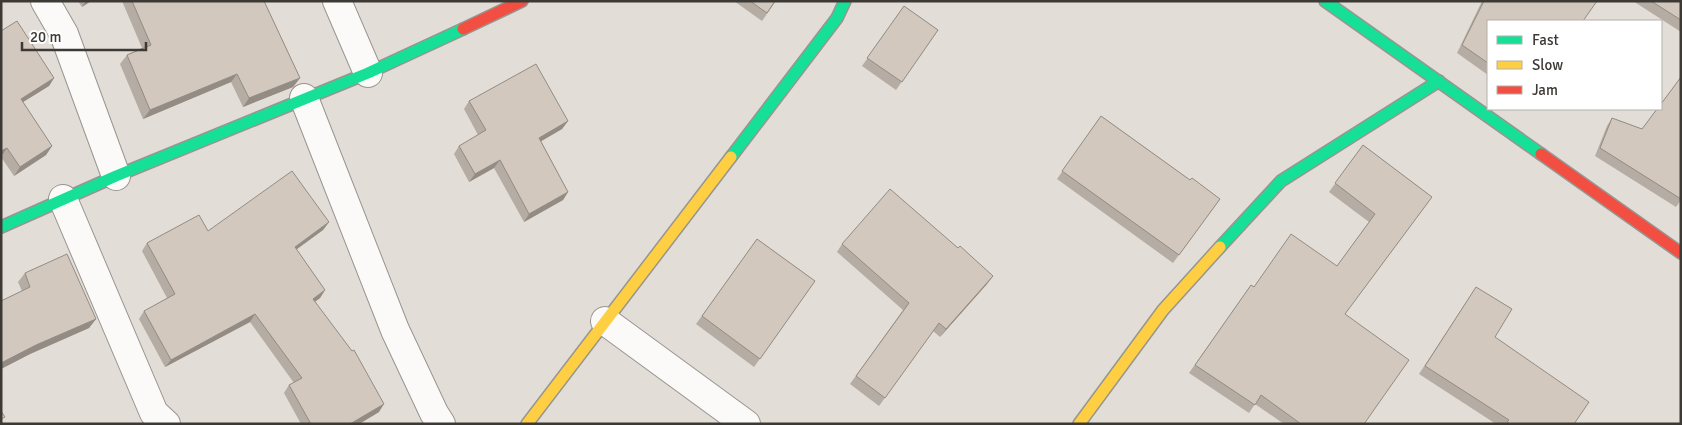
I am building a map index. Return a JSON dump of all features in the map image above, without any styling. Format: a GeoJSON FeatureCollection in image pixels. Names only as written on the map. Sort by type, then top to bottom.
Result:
{"type":"FeatureCollection","features":[{"type":"Feature","properties":{"kind":"street"},"geometry":{"type":"LineString","coordinates":[[46,1],[64,34],[116,176]]}},
{"type":"Feature","properties":{"kind":"street"},"geometry":{"type":"LineString","coordinates":[[337,1],[368,73]]}},
{"type":"Feature","properties":{"kind":"street"},"geometry":{"type":"LineString","coordinates":[[1,227],[116,176],[368,73],[522,1]]}},
{"type":"Feature","properties":{"kind":"street"},"geometry":{"type":"LineString","coordinates":[[526,424],[837,18],[845,1]]}},
{"type":"Feature","properties":{"kind":"street"},"geometry":{"type":"LineString","coordinates":[[1325,1],[1681,253]]}},
{"type":"Feature","properties":{"kind":"street"},"geometry":{"type":"LineString","coordinates":[[1079,424],[1163,310],[1281,180],[1439,81]]}},
{"type":"Feature","properties":{"kind":"street"},"geometry":{"type":"LineString","coordinates":[[304,98],[395,330],[434,413],[442,424]]}},
{"type":"Feature","properties":{"kind":"street"},"geometry":{"type":"LineString","coordinates":[[63,199],[154,414],[166,424]]}},
{"type":"Feature","properties":{"kind":"street"},"geometry":{"type":"LineString","coordinates":[[605,321],[746,424]]}},
{"type":"Feature","properties":{"kind":"building"},"geometry":{"type":"Polygon","coordinates":[[[132,1],[264,1],[300,78],[249,98],[237,74],[150,110],[127,55],[151,45],[132,1]]]}},
{"type":"Feature","properties":{"kind":"building"},"geometry":{"type":"Polygon","coordinates":[[[750,1],[775,1],[767,13],[750,1]]]}},
{"type":"Feature","properties":{"kind":"building"},"geometry":{"type":"Polygon","coordinates":[[[1484,1],[1597,1],[1584,20],[1487,20],[1487,62],[1462,45],[1484,1]]]}},
{"type":"Feature","properties":{"kind":"building"},"geometry":{"type":"Polygon","coordinates":[[[1651,1],[1681,1],[1681,20],[1651,1]]]}},
{"type":"Feature","properties":{"kind":"building"},"geometry":{"type":"Polygon","coordinates":[[[904,6],[938,30],[902,82],[867,58],[904,6]]]}},
{"type":"Feature","properties":{"kind":"building"},"geometry":{"type":"Polygon","coordinates":[[[17,21],[54,78],[21,99],[52,146],[20,167],[7,148],[1,151],[1,31],[17,21]]]}},
{"type":"Feature","properties":{"kind":"building"},"geometry":{"type":"Polygon","coordinates":[[[536,64],[568,121],[539,138],[568,192],[529,214],[500,160],[475,174],[459,146],[486,130],[469,101],[536,64]]]}},
{"type":"Feature","properties":{"kind":"building"},"geometry":{"type":"Polygon","coordinates":[[[1681,77],[1681,199],[1600,148],[1612,118],[1642,129],[1656,110],[1662,110],[1662,103],[1681,77]]]}},
{"type":"Feature","properties":{"kind":"building"},"geometry":{"type":"Polygon","coordinates":[[[1101,116],[1190,180],[1192,178],[1220,199],[1179,255],[1062,171],[1101,116]]]}},
{"type":"Feature","properties":{"kind":"building"},"geometry":{"type":"Polygon","coordinates":[[[1363,145],[1432,197],[1345,314],[1409,360],[1364,424],[1301,424],[1261,395],[1255,405],[1195,365],[1251,285],[1254,287],[1291,234],[1337,266],[1375,214],[1335,183],[1363,145]]]}},
{"type":"Feature","properties":{"kind":"building"},"geometry":{"type":"Polygon","coordinates":[[[292,171],[329,222],[295,247],[325,290],[313,299],[352,351],[354,350],[384,404],[350,424],[311,424],[289,385],[302,378],[255,314],[171,360],[144,311],[175,294],[147,243],[199,215],[208,231],[292,171]]]}},
{"type":"Feature","properties":{"kind":"building"},"geometry":{"type":"Polygon","coordinates":[[[890,189],[958,248],[960,246],[993,276],[946,329],[939,323],[885,398],[856,376],[909,303],[842,244],[890,189]]]}},
{"type":"Feature","properties":{"kind":"building"},"geometry":{"type":"Polygon","coordinates":[[[757,239],[815,281],[760,359],[702,316],[757,239]]]}},
{"type":"Feature","properties":{"kind":"building"},"geometry":{"type":"Polygon","coordinates":[[[67,254],[96,319],[36,345],[1,363],[1,301],[30,287],[25,273],[67,254]]]}},
{"type":"Feature","properties":{"kind":"building"},"geometry":{"type":"Polygon","coordinates":[[[1476,287],[1512,309],[1495,337],[1589,402],[1574,424],[1510,424],[1507,422],[1509,420],[1425,366],[1476,287]]]}},
{"type":"Feature","properties":{"kind":"building"},"geometry":{"type":"Polygon","coordinates":[[[1,411],[5,417],[1,419],[1,411]]]}},
{"type":"Feature","properties":{"kind":"traffic: fast"},"geometry":{"type":"LineString","coordinates":[[731,157],[837,18],[845,1]]}},
{"type":"Feature","properties":{"kind":"traffic: fast"},"geometry":{"type":"LineString","coordinates":[[1325,1],[1541,154]]}},
{"type":"Feature","properties":{"kind":"traffic: fast"},"geometry":{"type":"LineString","coordinates":[[1,227],[116,176],[368,73],[463,29]]}},
{"type":"Feature","properties":{"kind":"traffic: fast"},"geometry":{"type":"LineString","coordinates":[[1220,247],[1281,181],[1439,81]]}},
{"type":"Feature","properties":{"kind":"traffic: slow"},"geometry":{"type":"LineString","coordinates":[[527,424],[731,157]]}},
{"type":"Feature","properties":{"kind":"traffic: slow"},"geometry":{"type":"LineString","coordinates":[[1079,424],[1163,310],[1220,247]]}},
{"type":"Feature","properties":{"kind":"traffic: jam"},"geometry":{"type":"LineString","coordinates":[[463,29],[522,1]]}},
{"type":"Feature","properties":{"kind":"traffic: jam"},"geometry":{"type":"LineString","coordinates":[[1541,154],[1681,253]]}}]}
